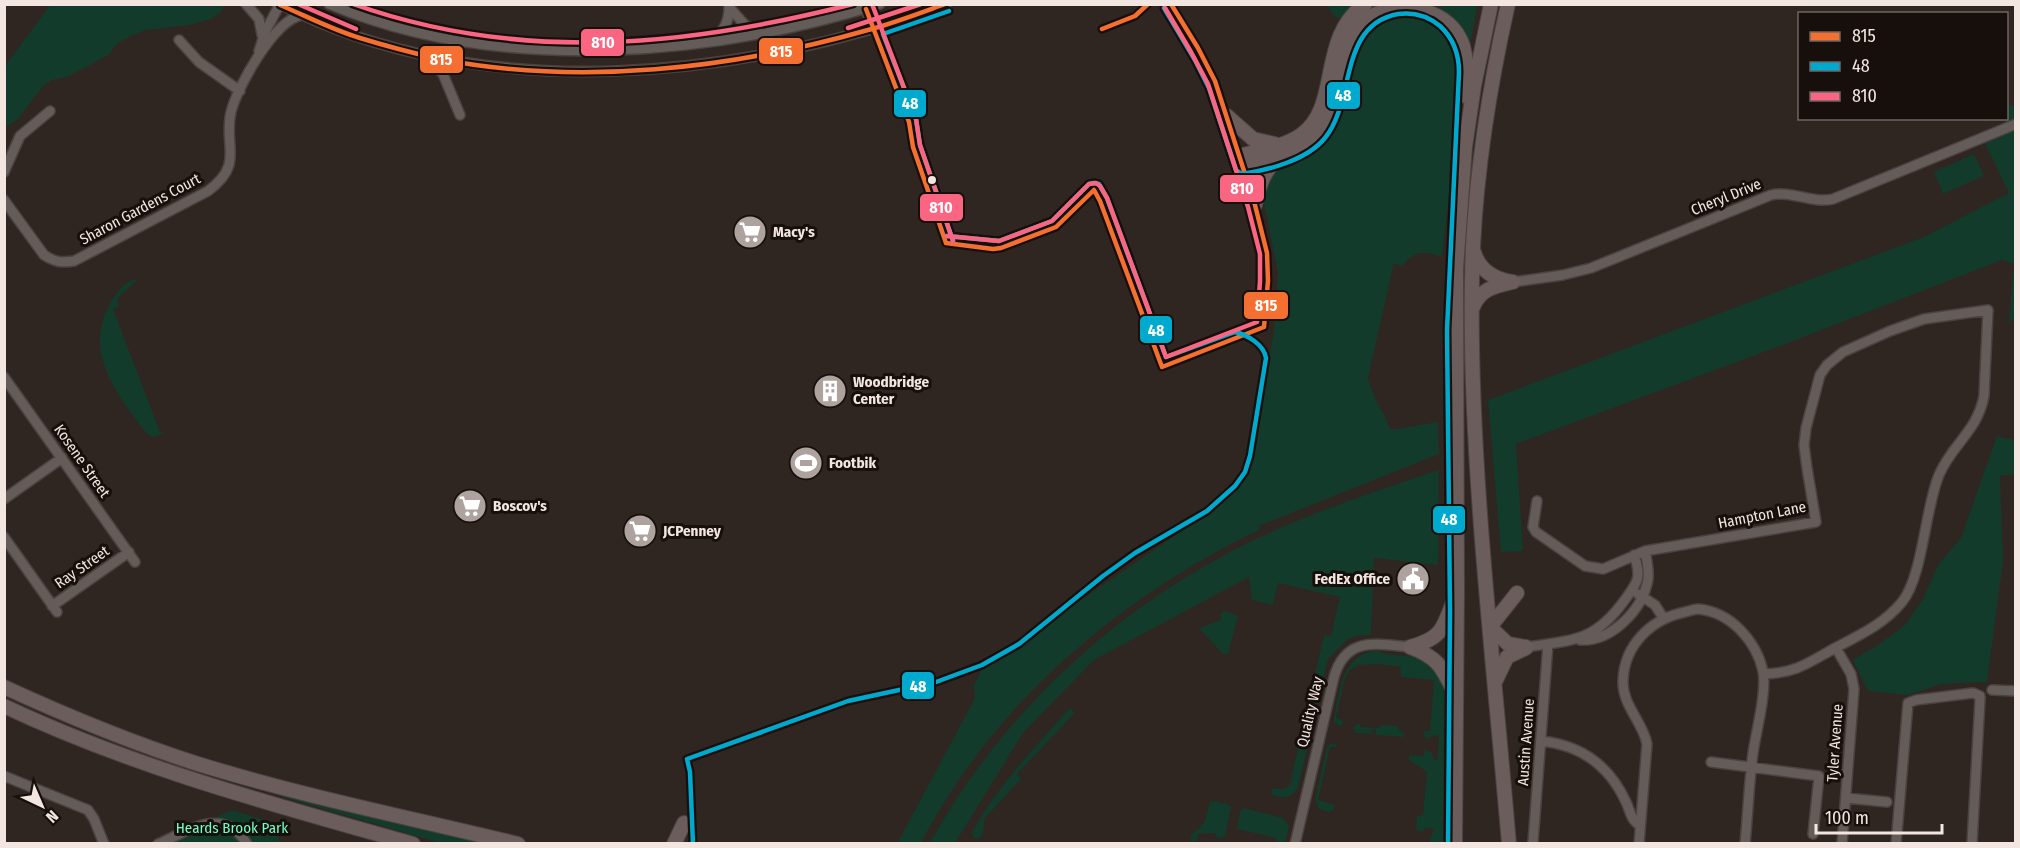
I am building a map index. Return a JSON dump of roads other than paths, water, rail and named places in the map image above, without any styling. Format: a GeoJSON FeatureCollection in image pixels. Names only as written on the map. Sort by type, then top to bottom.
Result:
{"type":"FeatureCollection","features":[{"type":"Feature","properties":{"kind":"highway"},"geometry":{"type":"LineString","coordinates":[[1255,205],[1259,186],[1280,150],[1302,134],[1317,117],[1341,33],[1352,16],[1365,4]]}},
{"type":"Feature","properties":{"kind":"highway"},"geometry":{"type":"LineString","coordinates":[[1465,147],[1477,70],[1491,4]]}},
{"type":"Feature","properties":{"kind":"highway"},"geometry":{"type":"LineString","coordinates":[[1508,4],[1485,122],[1473,245],[1471,312],[1479,504],[1509,843]]}},
{"type":"Feature","properties":{"kind":"highway"},"geometry":{"type":"LineString","coordinates":[[1241,162],[1280,150],[1305,146],[1323,128],[1332,110],[1347,48],[1359,27],[1377,13],[1398,6],[1414,6],[1433,12],[1450,25],[1460,38],[1466,63],[1465,147],[1455,269],[1457,591],[1455,843]]}},
{"type":"Feature","properties":{"kind":"highway"},"geometry":{"type":"LineString","coordinates":[[1227,116],[1253,139],[1280,150]]}},
{"type":"Feature","properties":{"kind":"highway"},"geometry":{"type":"LineString","coordinates":[[1473,245],[1476,258],[1485,270],[1496,277],[1513,282]]}},
{"type":"Feature","properties":{"kind":"highway"},"geometry":{"type":"LineString","coordinates":[[1471,312],[1474,303],[1482,293],[1490,288],[1513,282]]}},
{"type":"Feature","properties":{"kind":"highway"},"geometry":{"type":"LineString","coordinates":[[1485,577],[1493,590],[1501,595],[1508,597],[1517,593],[1490,627]]}},
{"type":"Feature","properties":{"kind":"highway"},"geometry":{"type":"LineString","coordinates":[[1410,647],[1427,642],[1439,634],[1445,625],[1457,591]]}},
{"type":"Feature","properties":{"kind":"highway"},"geometry":{"type":"LineString","coordinates":[[1490,627],[1509,644],[1526,647]]}},
{"type":"Feature","properties":{"kind":"highway"},"geometry":{"type":"LineString","coordinates":[[1410,647],[1436,660],[1443,668],[1456,696]]}},
{"type":"Feature","properties":{"kind":"highway"},"geometry":{"type":"LineString","coordinates":[[1495,685],[1504,661],[1526,647]]}},
{"type":"Feature","properties":{"kind":"highway"},"geometry":{"type":"LineString","coordinates":[[4,687],[100,729],[211,768],[289,789],[518,843]]}},
{"type":"Feature","properties":{"kind":"highway"},"geometry":{"type":"LineString","coordinates":[[4,706],[91,744],[158,768],[413,843]]}},
{"type":"Feature","properties":{"kind":"highway"},"geometry":{"type":"LineString","coordinates":[[674,843],[684,823],[686,843]]}},
{"type":"Feature","properties":{"kind":"street"},"geometry":{"type":"LineString","coordinates":[[246,4],[259,19],[262,38]]}},
{"type":"Feature","properties":{"kind":"street"},"geometry":{"type":"LineString","coordinates":[[280,4],[356,37],[421,54],[541,70],[630,70],[703,65],[740,59],[825,42],[873,29],[947,4]]}},
{"type":"Feature","properties":{"kind":"street","name":"Sharon Gardens Court"},"geometry":{"type":"LineString","coordinates":[[258,56],[262,38],[280,4]]}},
{"type":"Feature","properties":{"kind":"street"},"geometry":{"type":"LineString","coordinates":[[329,4],[369,19],[412,31],[454,39],[510,46],[598,50],[702,44],[765,34],[880,4]]}},
{"type":"Feature","properties":{"kind":"street"},"geometry":{"type":"LineString","coordinates":[[702,44],[713,39],[724,29],[729,6]]}},
{"type":"Feature","properties":{"kind":"street"},"geometry":{"type":"LineString","coordinates":[[729,6],[745,25],[765,34]]}},
{"type":"Feature","properties":{"kind":"street"},"geometry":{"type":"LineString","coordinates":[[865,7],[873,29]]}},
{"type":"Feature","properties":{"kind":"street","name":"Sharon Gardens Court"},"geometry":{"type":"LineString","coordinates":[[4,200],[44,255],[53,261],[63,263],[74,261],[208,190],[219,183],[230,162],[228,126],[232,107],[258,56],[282,26],[292,18],[302,15]]}},
{"type":"Feature","properties":{"kind":"street"},"geometry":{"type":"LineString","coordinates":[[179,40],[199,62],[240,91]]}},
{"type":"Feature","properties":{"kind":"street"},"geometry":{"type":"LineString","coordinates":[[421,54],[433,62],[443,74],[460,115]]}},
{"type":"Feature","properties":{"kind":"street"},"geometry":{"type":"LineString","coordinates":[[4,171],[20,136],[50,111]]}},
{"type":"Feature","properties":{"kind":"street","name":"Cheryl Drive"},"geometry":{"type":"LineString","coordinates":[[1513,282],[1563,275],[1591,268],[1771,195],[1783,194],[1821,201],[1833,199],[2016,124]]}},
{"type":"Feature","properties":{"kind":"street","name":"Hampton Lane"},"geometry":{"type":"LineString","coordinates":[[1537,501],[1533,527],[1536,532],[1585,566],[1603,569],[1645,551],[1816,522],[1804,445],[1806,428],[1820,375],[1827,365],[1843,352],[1924,319],[1988,310],[1984,396],[1981,410],[1972,428],[1950,456],[1939,475],[1914,579],[1904,600],[1877,626],[1793,671],[1764,674]]}},
{"type":"Feature","properties":{"kind":"street","name":"Kosene Street"},"geometry":{"type":"LineString","coordinates":[[4,377],[135,562]]}},
{"type":"Feature","properties":{"kind":"street"},"geometry":{"type":"LineString","coordinates":[[4,499],[62,458]]}},
{"type":"Feature","properties":{"kind":"street","name":"Ray Street"},"geometry":{"type":"LineString","coordinates":[[4,537],[55,609],[129,552]]}},
{"type":"Feature","properties":{"kind":"street"},"geometry":{"type":"LineString","coordinates":[[1526,647],[1599,639],[1621,626],[1642,596],[1648,575],[1645,551]]}},
{"type":"Feature","properties":{"kind":"street"},"geometry":{"type":"LineString","coordinates":[[1574,640],[1594,632],[1611,617],[1632,590],[1639,575],[1634,555]]}},
{"type":"Feature","properties":{"kind":"street"},"geometry":{"type":"LineString","coordinates":[[1632,590],[1655,605],[1664,619]]}},
{"type":"Feature","properties":{"kind":"street"},"geometry":{"type":"LineString","coordinates":[[1639,843],[1647,744],[1627,701],[1623,681],[1627,662],[1634,644],[1646,630],[1664,619],[1697,609],[1736,624],[1757,654],[1764,674],[1751,768],[1745,843]]}},
{"type":"Feature","properties":{"kind":"street"},"geometry":{"type":"LineString","coordinates":[[1611,617],[1621,626]]}},
{"type":"Feature","properties":{"kind":"street","name":"Austin Avenue"},"geometry":{"type":"LineString","coordinates":[[1533,842],[1548,644]]}},
{"type":"Feature","properties":{"kind":"street","name":"Quality Way"},"geometry":{"type":"LineString","coordinates":[[1295,843],[1339,663],[1350,651],[1364,645],[1410,647]]}},
{"type":"Feature","properties":{"kind":"street","name":"Tyler Avenue"},"geometry":{"type":"LineString","coordinates":[[1836,648],[1851,674],[1854,689],[1842,843]]}},
{"type":"Feature","properties":{"kind":"street"},"geometry":{"type":"LineString","coordinates":[[1992,690],[2016,691]]}},
{"type":"Feature","properties":{"kind":"street"},"geometry":{"type":"LineString","coordinates":[[1896,843],[1908,703],[1973,693],[1980,696],[1980,699],[1972,843]]}},
{"type":"Feature","properties":{"kind":"street"},"geometry":{"type":"LineString","coordinates":[[1541,741],[1568,745],[1597,762],[1617,785],[1634,821],[1640,825]]}},
{"type":"Feature","properties":{"kind":"street"},"geometry":{"type":"LineString","coordinates":[[1711,762],[1819,776],[1813,834]]}},
{"type":"Feature","properties":{"kind":"street"},"geometry":{"type":"LineString","coordinates":[[4,776],[88,810],[92,814],[104,843]]}},
{"type":"Feature","properties":{"kind":"street"},"geometry":{"type":"LineString","coordinates":[[1846,798],[1887,802]]}},
{"type":"Feature","properties":{"kind":"street"},"geometry":{"type":"LineString","coordinates":[[158,843],[216,821],[238,831],[246,843]]}},
{"type":"Feature","properties":{"kind":"place","name":"Macy's"},"geometry":{"type":"Point","coordinates":[750,232]}},
{"type":"Feature","properties":{"kind":"place","name":"Woodbridge Center"},"geometry":{"type":"Point","coordinates":[830,391]}},
{"type":"Feature","properties":{"kind":"place","name":"Footbik"},"geometry":{"type":"Point","coordinates":[806,463]}},
{"type":"Feature","properties":{"kind":"place","name":"Boscov's"},"geometry":{"type":"Point","coordinates":[470,506]}},
{"type":"Feature","properties":{"kind":"place","name":"JCPenney"},"geometry":{"type":"Point","coordinates":[640,531]}},
{"type":"Feature","properties":{"kind":"place","name":"FedEx Office"},"geometry":{"type":"Point","coordinates":[1413,579]}},
{"type":"Feature","properties":{"kind":"park label","name":"Heards Brook Park"},"geometry":{"type":"Point","coordinates":[232,828]}}]}
